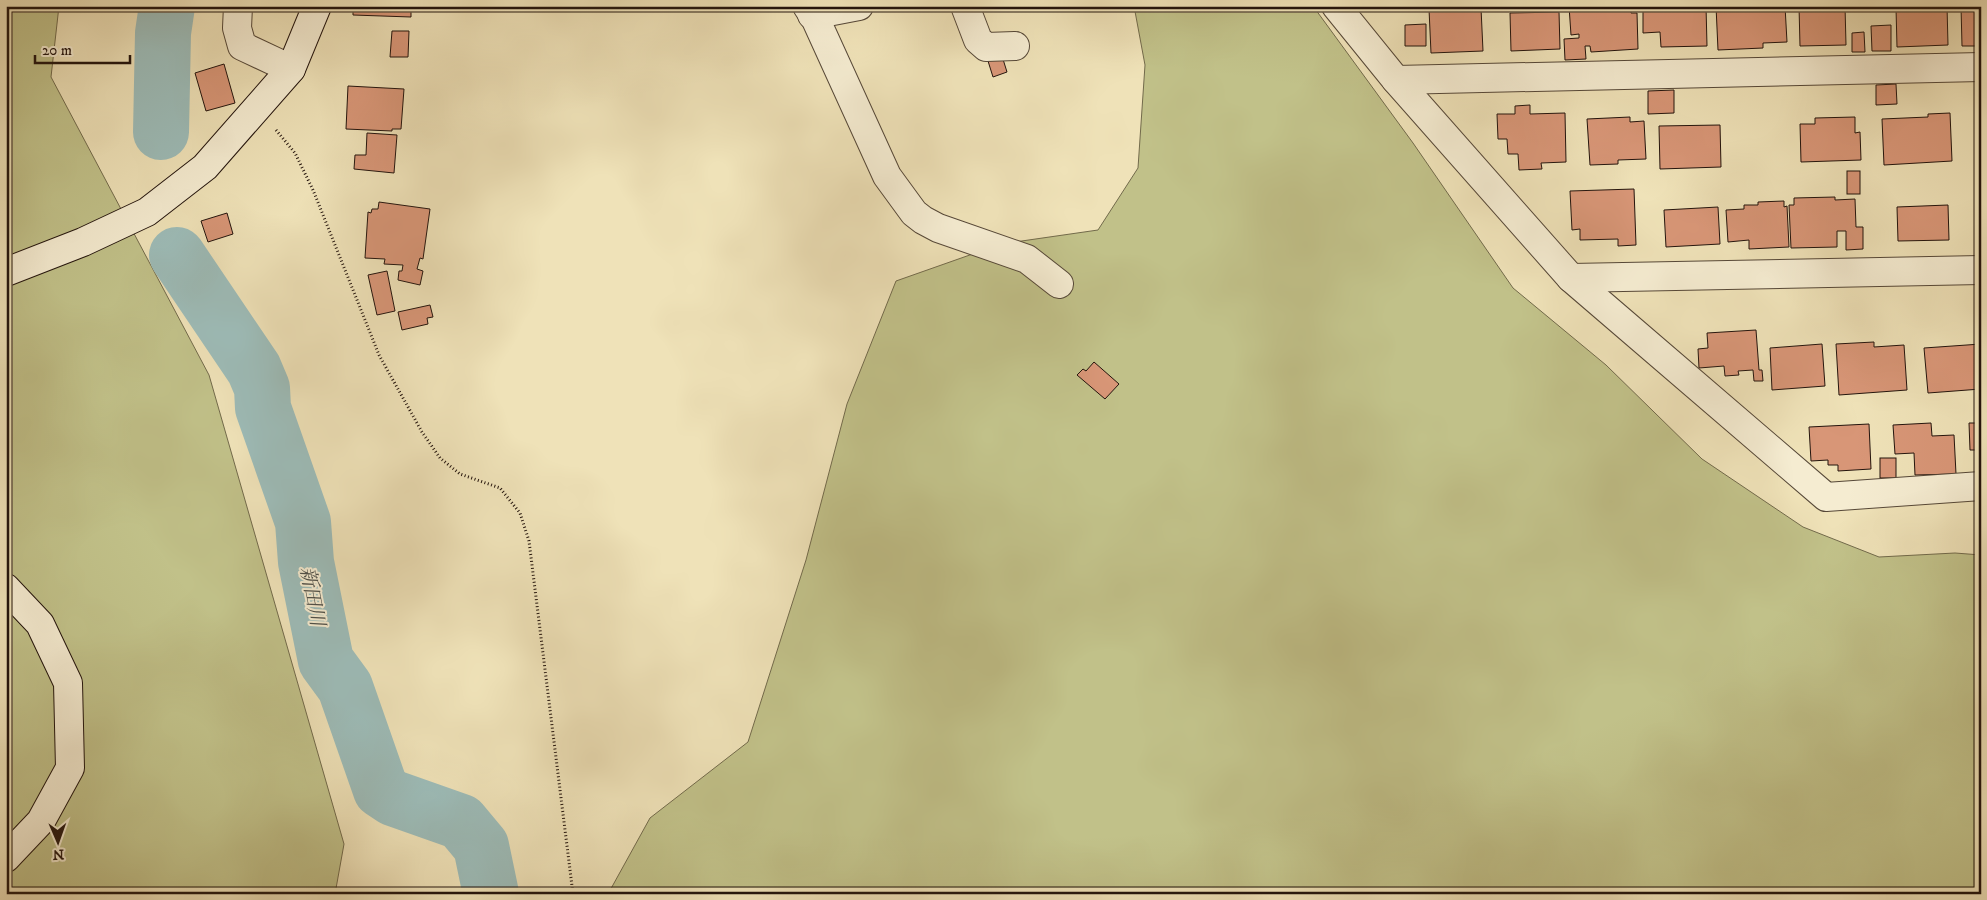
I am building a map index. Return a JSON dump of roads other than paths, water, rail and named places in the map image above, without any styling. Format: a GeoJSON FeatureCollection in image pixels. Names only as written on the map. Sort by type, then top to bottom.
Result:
{"type":"FeatureCollection","features":[{"type":"Feature","properties":{"kind":"street"},"geometry":{"type":"LineString","coordinates":[[238,6],[238,28],[242,46],[291,69]]}},
{"type":"Feature","properties":{"kind":"street"},"geometry":{"type":"LineString","coordinates":[[6,272],[83,242],[147,212],[205,167],[291,69],[317,6]]}},
{"type":"Feature","properties":{"kind":"street"},"geometry":{"type":"LineString","coordinates":[[859,6],[810,10],[887,176],[914,213],[923,220],[938,228],[1028,259],[1059,284]]}},
{"type":"Feature","properties":{"kind":"street"},"geometry":{"type":"LineString","coordinates":[[965,6],[978,40],[986,48],[1015,46]]}},
{"type":"Feature","properties":{"kind":"street"},"geometry":{"type":"LineString","coordinates":[[1336,6],[1396,80],[1571,278],[1826,497],[1981,486]]}},
{"type":"Feature","properties":{"kind":"street"},"geometry":{"type":"LineString","coordinates":[[1396,80],[1981,66]]}},
{"type":"Feature","properties":{"kind":"street"},"geometry":{"type":"LineString","coordinates":[[1571,278],[1981,270]]}},
{"type":"Feature","properties":{"kind":"street"},"geometry":{"type":"LineString","coordinates":[[6,588],[40,624],[68,683],[70,768],[41,821],[6,858]]}},
{"type":"Feature","properties":{"kind":"waterway","name":"新田川"},"geometry":{"type":"LineString","coordinates":[[161,132],[163,33],[167,6]]}},
{"type":"Feature","properties":{"kind":"waterway","name":"新田川"},"geometry":{"type":"LineString","coordinates":[[177,255],[254,369],[262,388],[263,408],[303,522],[306,562],[326,661],[345,687],[381,790],[393,798],[461,822],[481,846],[491,894]]}}]}
